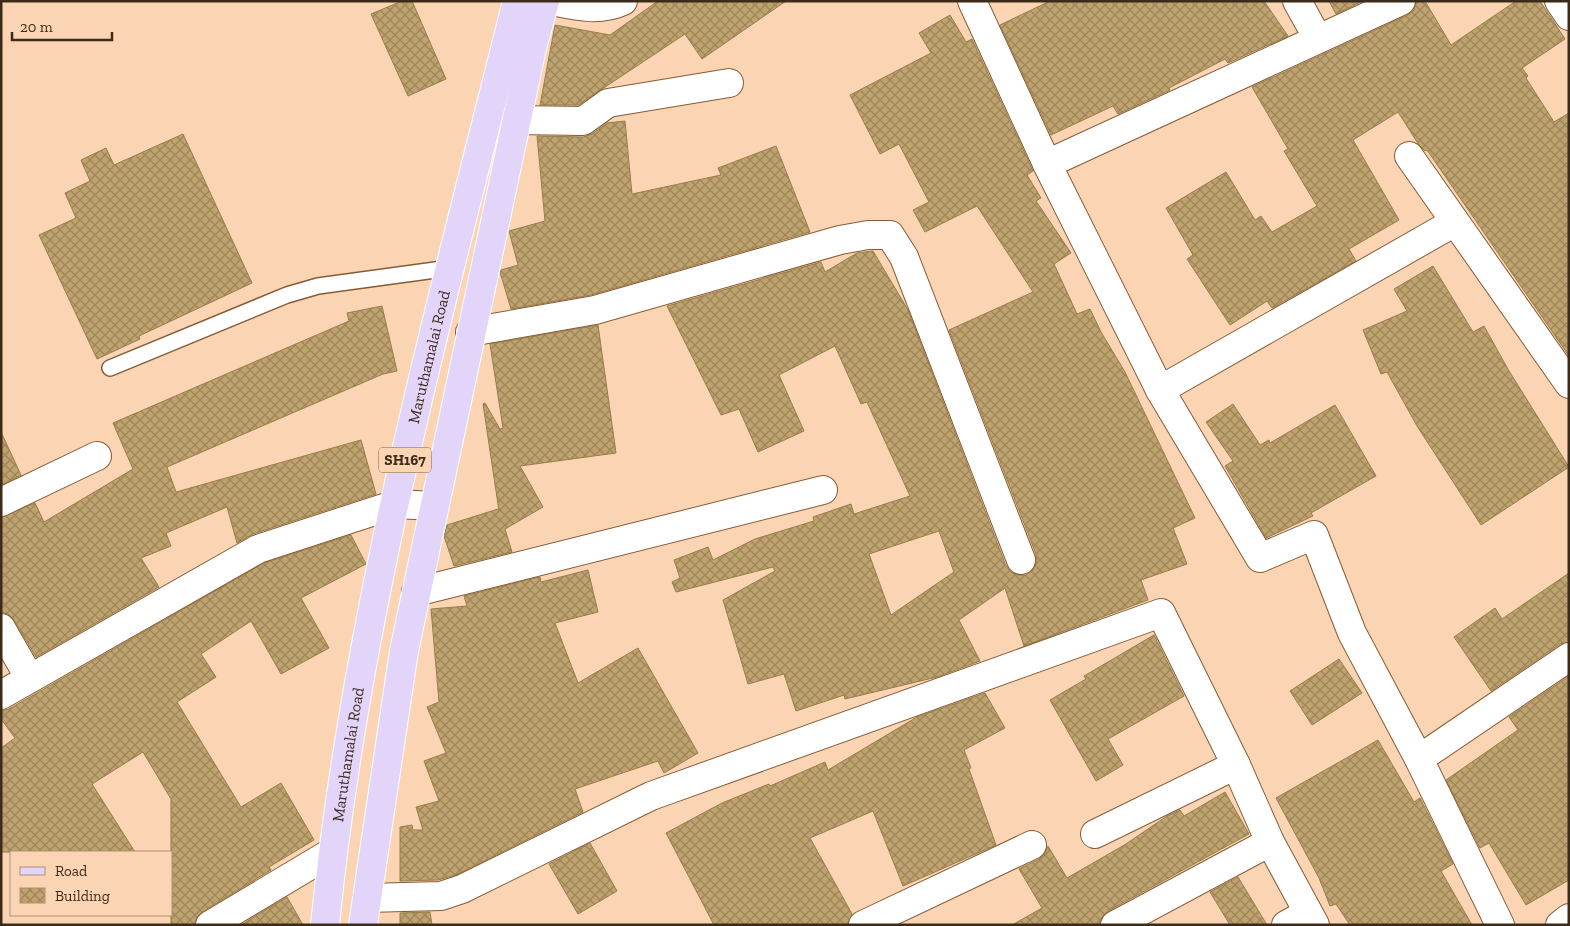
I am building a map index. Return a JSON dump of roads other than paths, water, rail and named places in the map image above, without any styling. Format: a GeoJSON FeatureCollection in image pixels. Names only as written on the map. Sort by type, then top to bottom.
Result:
{"type":"FeatureCollection","features":[{"type":"Feature","properties":{"kind":"main road","name":"Maruthamalai Road"},"geometry":{"type":"LineString","coordinates":[[325,925],[332,852],[359,670],[432,338],[517,1]]}},
{"type":"Feature","properties":{"kind":"main road","name":"Maruthamalai Road"},"geometry":{"type":"LineString","coordinates":[[363,925],[404,651],[470,332],[532,48],[545,1]]}},
{"type":"Feature","properties":{"kind":"street"},"geometry":{"type":"LineString","coordinates":[[551,1],[588,8],[604,8],[623,1]]}},
{"type":"Feature","properties":{"kind":"street"},"geometry":{"type":"LineString","coordinates":[[972,1],[1047,164],[1160,390],[1260,558],[1314,535],[1352,633],[1418,759],[1500,925]]}},
{"type":"Feature","properties":{"kind":"street"},"geometry":{"type":"LineString","coordinates":[[1297,1],[1318,39]]}},
{"type":"Feature","properties":{"kind":"street"},"geometry":{"type":"LineString","coordinates":[[1047,164],[1402,1]]}},
{"type":"Feature","properties":{"kind":"street"},"geometry":{"type":"LineString","coordinates":[[1559,1],[1569,16]]}},
{"type":"Feature","properties":{"kind":"street"},"geometry":{"type":"LineString","coordinates":[[516,120],[583,121],[608,103],[729,83]]}},
{"type":"Feature","properties":{"kind":"street"},"geometry":{"type":"LineString","coordinates":[[1409,156],[1569,384]]}},
{"type":"Feature","properties":{"kind":"street"},"geometry":{"type":"LineString","coordinates":[[1160,390],[1455,222]]}},
{"type":"Feature","properties":{"kind":"street"},"geometry":{"type":"LineString","coordinates":[[470,332],[595,310],[840,240],[868,235],[890,235],[904,257],[1021,560]]}},
{"type":"Feature","properties":{"kind":"street"},"geometry":{"type":"LineString","coordinates":[[1,502],[97,456]]}},
{"type":"Feature","properties":{"kind":"street"},"geometry":{"type":"LineString","coordinates":[[416,592],[823,490]]}},
{"type":"Feature","properties":{"kind":"street"},"geometry":{"type":"LineString","coordinates":[[1,694],[258,549],[396,504],[434,506]]}},
{"type":"Feature","properties":{"kind":"street"},"geometry":{"type":"LineString","coordinates":[[367,898],[441,896],[462,890],[651,796],[1161,614],[1236,765],[1303,921]]}},
{"type":"Feature","properties":{"kind":"street"},"geometry":{"type":"LineString","coordinates":[[1,628],[30,677]]}},
{"type":"Feature","properties":{"kind":"street"},"geometry":{"type":"LineString","coordinates":[[1418,759],[1569,656]]}},
{"type":"Feature","properties":{"kind":"street"},"geometry":{"type":"LineString","coordinates":[[1095,834],[1236,765]]}},
{"type":"Feature","properties":{"kind":"street"},"geometry":{"type":"LineString","coordinates":[[1114,925],[1270,842]]}},
{"type":"Feature","properties":{"kind":"street"},"geometry":{"type":"LineString","coordinates":[[863,925],[1032,845]]}},
{"type":"Feature","properties":{"kind":"street"},"geometry":{"type":"LineString","coordinates":[[210,925],[332,852]]}},
{"type":"Feature","properties":{"kind":"street"},"geometry":{"type":"LineString","coordinates":[[1560,925],[1569,918]]}},
{"type":"Feature","properties":{"kind":"lane"},"geometry":{"type":"LineString","coordinates":[[110,368],[287,295],[318,286],[450,268]]}}]}
